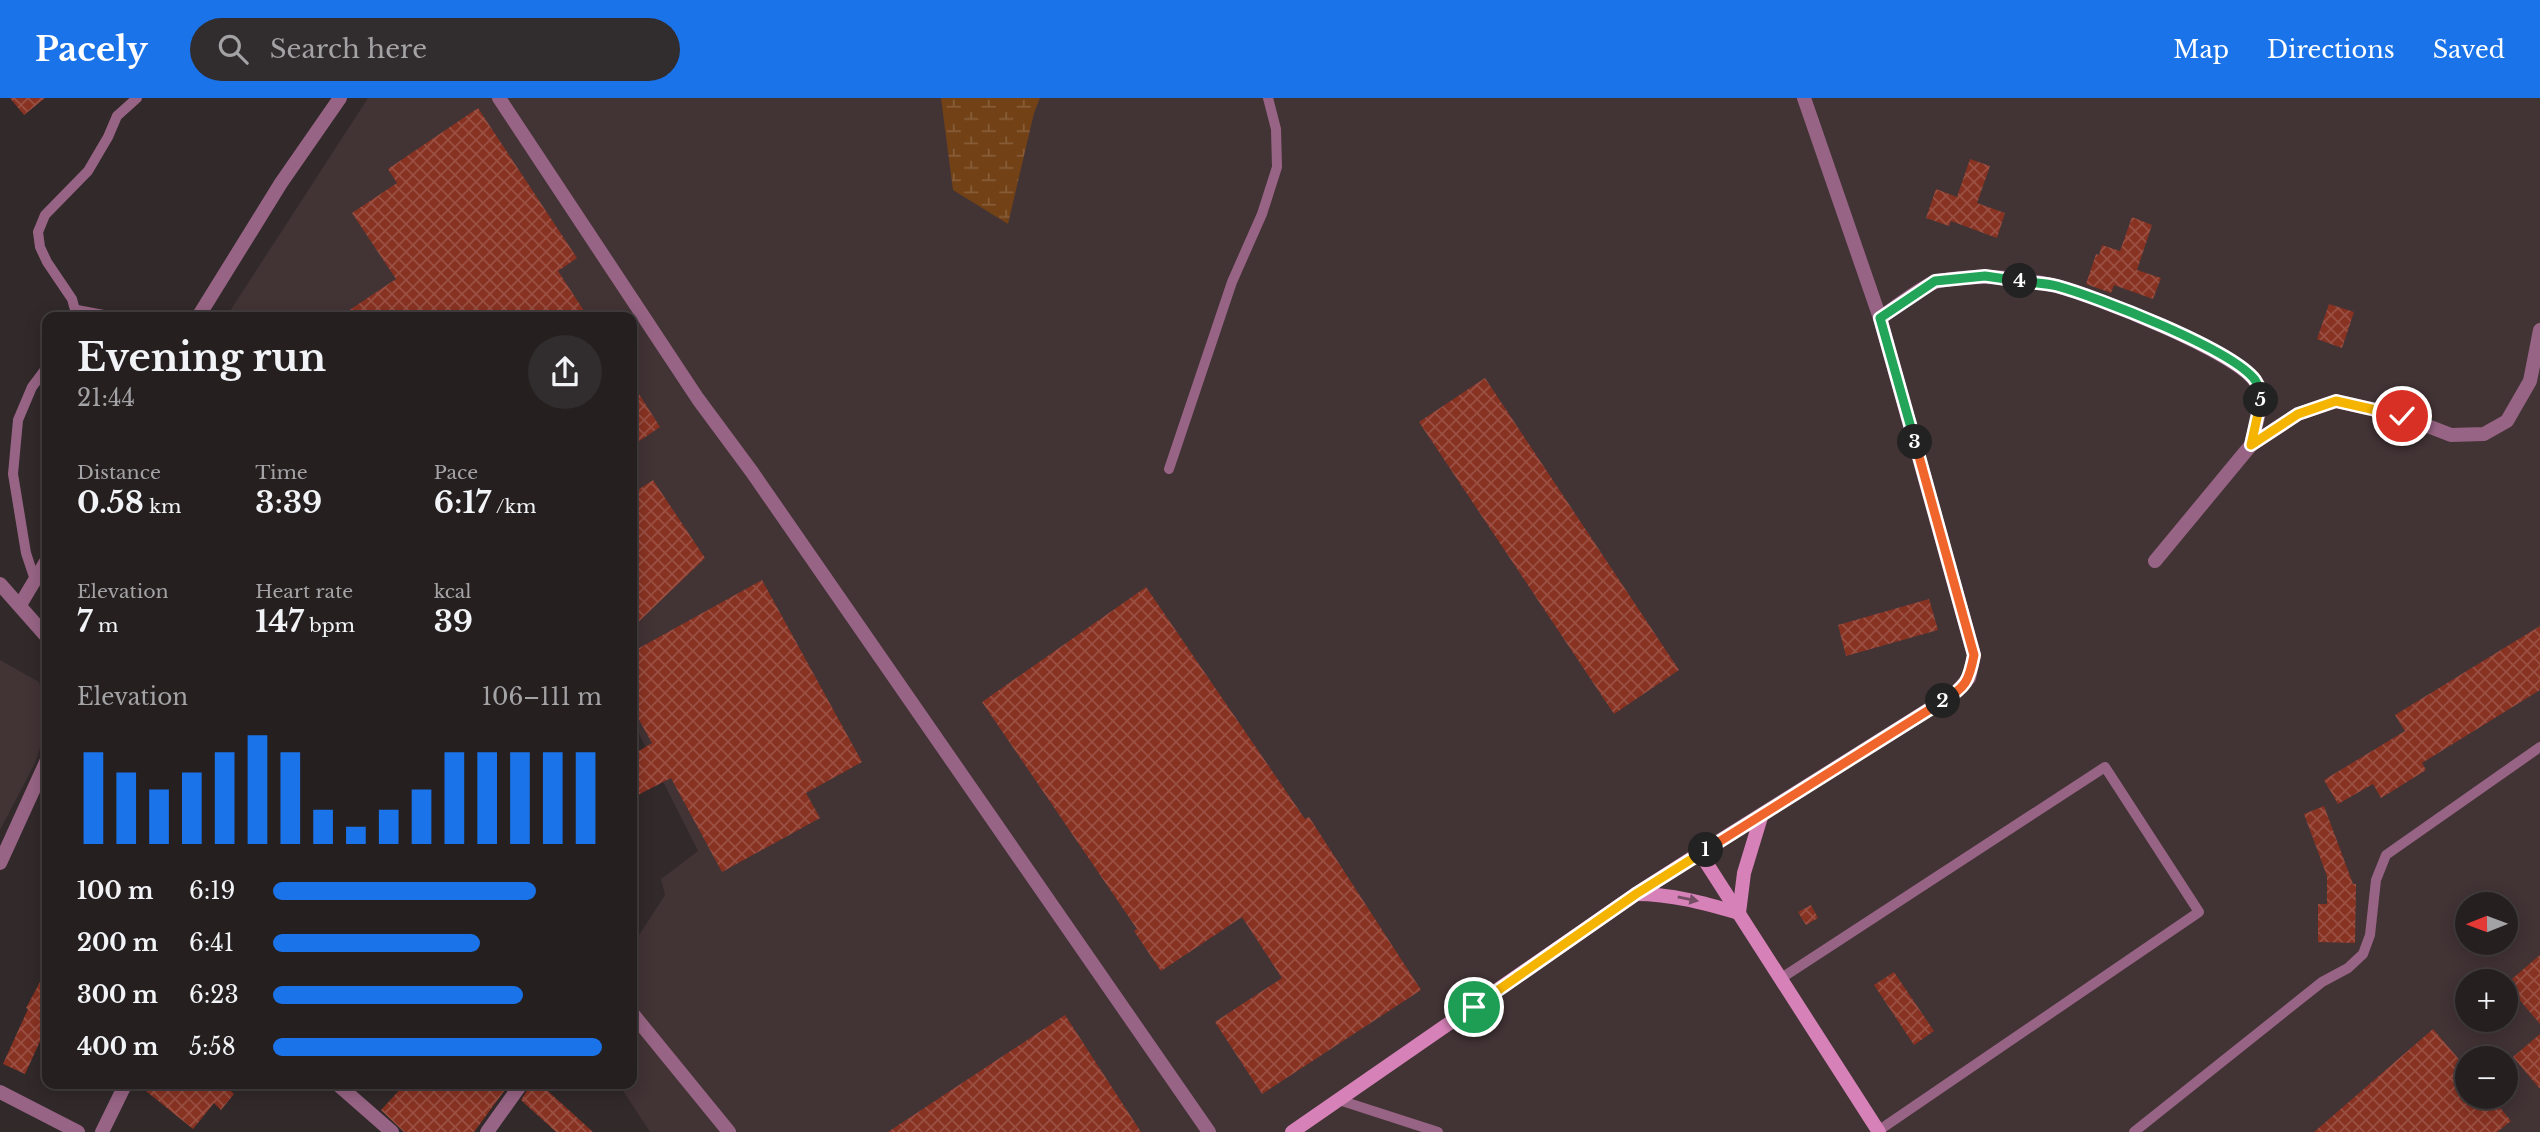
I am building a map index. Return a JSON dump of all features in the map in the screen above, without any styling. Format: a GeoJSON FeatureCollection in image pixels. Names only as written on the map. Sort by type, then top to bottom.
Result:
{"type":"FeatureCollection","features":[{"type":"Feature","properties":{"kind":"street"},"geometry":{"type":"LineString","coordinates":[[201,312],[281,183],[340,98]]}},
{"type":"Feature","properties":{"kind":"street"},"geometry":{"type":"LineString","coordinates":[[499,98],[698,399],[752,472],[1209,1132]]}},
{"type":"Feature","properties":{"kind":"street"},"geometry":{"type":"LineString","coordinates":[[1292,1132],[1636,894],[1955,693],[1969,678],[1974,655],[1880,318],[1804,98]]}},
{"type":"Feature","properties":{"kind":"street"},"geometry":{"type":"LineString","coordinates":[[1880,318],[1935,281],[1985,276],[2055,286],[2142,316],[2228,359],[2254,379],[2262,396],[2251,445]]}},
{"type":"Feature","properties":{"kind":"street"},"geometry":{"type":"LineString","coordinates":[[2155,561],[2251,445],[2298,414],[2336,401],[2402,416],[2451,435],[2484,434],[2507,421],[2530,382],[2540,330]]}},
{"type":"Feature","properties":{"kind":"street"},"geometry":{"type":"LineString","coordinates":[[20,605],[42,568]]}},
{"type":"Feature","properties":{"kind":"street"},"geometry":{"type":"LineString","coordinates":[[0,584],[42,630]]}},
{"type":"Feature","properties":{"kind":"street"},"geometry":{"type":"LineString","coordinates":[[0,863],[42,771]]}},
{"type":"Feature","properties":{"kind":"street"},"geometry":{"type":"LineString","coordinates":[[1739,913],[1744,873],[1761,817]]}},
{"type":"Feature","properties":{"kind":"street"},"geometry":{"type":"LineString","coordinates":[[1700,853],[1878,1132]]}},
{"type":"Feature","properties":{"kind":"street"},"geometry":{"type":"LineString","coordinates":[[1636,894],[1688,898],[1739,913]]}},
{"type":"Feature","properties":{"kind":"street"},"geometry":{"type":"LineString","coordinates":[[637,1019],[729,1132]]}},
{"type":"Feature","properties":{"kind":"street"},"geometry":{"type":"LineString","coordinates":[[102,1132],[123,1089]]}},
{"type":"Feature","properties":{"kind":"street"},"geometry":{"type":"LineString","coordinates":[[343,1089],[392,1132]]}},
{"type":"Feature","properties":{"kind":"street"},"geometry":{"type":"LineString","coordinates":[[487,1132],[518,1089]]}},
{"type":"Feature","properties":{"kind":"street"},"geometry":{"type":"LineString","coordinates":[[0,1092],[78,1132]]}},
{"type":"Feature","properties":{"kind":"lane"},"geometry":{"type":"LineString","coordinates":[[76,312],[47,262],[40,247],[38,232],[44,215],[88,171],[108,138],[117,116],[137,98]]}},
{"type":"Feature","properties":{"kind":"lane"},"geometry":{"type":"LineString","coordinates":[[1169,469],[1232,282],[1262,214],[1278,167],[1276,129],[1268,98]]}},
{"type":"Feature","properties":{"kind":"lane"},"geometry":{"type":"LineString","coordinates":[[35,580],[26,553],[13,474],[18,420],[32,387],[42,374]]}},
{"type":"Feature","properties":{"kind":"lane"},"geometry":{"type":"LineString","coordinates":[[2134,1132],[2322,982],[2348,968],[2363,954],[2370,935],[2376,880],[2386,855],[2540,747]]}},
{"type":"Feature","properties":{"kind":"lane"},"geometry":{"type":"LineString","coordinates":[[1780,979],[2105,767],[2199,912],[1878,1132]]}},
{"type":"Feature","properties":{"kind":"lane"},"geometry":{"type":"LineString","coordinates":[[1339,1100],[1438,1132]]}},
{"type":"Feature","properties":{"kind":"shaded area"},"geometry":{"type":"Polygon","coordinates":[[[368,98],[2540,98],[2540,1132],[650,1132],[622,1089],[637,1089],[637,938],[665,895],[661,879],[698,851],[637,730],[637,312],[229,312],[368,98]]]}},
{"type":"Feature","properties":{"kind":"shaded area"},"geometry":{"type":"Polygon","coordinates":[[[0,660],[39,682],[42,693],[42,741],[35,763],[0,830],[0,660]]]}},
{"type":"Feature","properties":{"kind":"green space"},"geometry":{"type":"Polygon","coordinates":[[[941,98],[1040,98],[1034,113],[1008,224],[953,190],[941,98]]]}},
{"type":"Feature","properties":{"kind":"building"},"geometry":{"type":"Polygon","coordinates":[[[10,98],[45,98],[24,115],[10,98]]]}},
{"type":"Feature","properties":{"kind":"building"},"geometry":{"type":"Polygon","coordinates":[[[478,108],[577,258],[558,271],[585,312],[346,312],[396,279],[352,213],[397,183],[388,169],[478,108]]]}},
{"type":"Feature","properties":{"kind":"building"},"geometry":{"type":"Polygon","coordinates":[[[1970,159],[1990,166],[1977,203],[2005,213],[1997,238],[1951,221],[1949,226],[1926,218],[1936,189],[1957,197],[1970,159]]]}},
{"type":"Feature","properties":{"kind":"building"},"geometry":{"type":"Polygon","coordinates":[[[2132,217],[2152,225],[2137,270],[2161,278],[2153,299],[2114,285],[2111,293],[2086,284],[2096,254],[2099,255],[2102,245],[2120,251],[2132,217]]]}},
{"type":"Feature","properties":{"kind":"building"},"geometry":{"type":"Polygon","coordinates":[[[2329,304],[2354,312],[2342,348],[2317,339],[2329,304]]]}},
{"type":"Feature","properties":{"kind":"building"},"geometry":{"type":"Polygon","coordinates":[[[1485,378],[1679,670],[1614,714],[1419,422],[1485,378]]]}},
{"type":"Feature","properties":{"kind":"building"},"geometry":{"type":"Polygon","coordinates":[[[637,391],[660,427],[637,443],[637,391]]]}},
{"type":"Feature","properties":{"kind":"building"},"geometry":{"type":"Polygon","coordinates":[[[653,480],[705,558],[637,623],[637,491],[653,480]]]}},
{"type":"Feature","properties":{"kind":"building"},"geometry":{"type":"Polygon","coordinates":[[[762,580],[862,762],[806,793],[820,818],[722,872],[671,778],[637,795],[637,752],[652,743],[637,716],[637,649],[762,580]]]}},
{"type":"Feature","properties":{"kind":"building"},"geometry":{"type":"Polygon","coordinates":[[[1146,587],[1305,819],[1309,817],[1421,990],[1262,1094],[1215,1022],[1282,978],[1242,917],[1161,971],[1134,931],[1137,929],[982,702],[1146,587]]]}},
{"type":"Feature","properties":{"kind":"building"},"geometry":{"type":"Polygon","coordinates":[[[1929,599],[1938,630],[1846,656],[1838,625],[1929,599]]]}},
{"type":"Feature","properties":{"kind":"building"},"geometry":{"type":"Polygon","coordinates":[[[2540,626],[2540,690],[2422,763],[2426,770],[2381,798],[2373,784],[2338,804],[2324,780],[2405,731],[2395,715],[2540,626]]]}},
{"type":"Feature","properties":{"kind":"building"},"geometry":{"type":"Polygon","coordinates":[[[2324,806],[2353,884],[2356,884],[2355,943],[2318,942],[2318,904],[2327,904],[2327,876],[2304,814],[2324,806]]]}},
{"type":"Feature","properties":{"kind":"building"},"geometry":{"type":"Polygon","coordinates":[[[1811,905],[1818,918],[1806,925],[1798,912],[1811,905]]]}},
{"type":"Feature","properties":{"kind":"building"},"geometry":{"type":"Polygon","coordinates":[[[2540,955],[2540,1024],[2518,998],[2518,974],[2540,955]]]}},
{"type":"Feature","properties":{"kind":"building"},"geometry":{"type":"Polygon","coordinates":[[[1894,972],[1934,1031],[1914,1045],[1874,985],[1894,972]]]}},
{"type":"Feature","properties":{"kind":"building"},"geometry":{"type":"Polygon","coordinates":[[[42,978],[42,1037],[25,1074],[3,1064],[28,1009],[26,1008],[42,978]]]}},
{"type":"Feature","properties":{"kind":"building"},"geometry":{"type":"Polygon","coordinates":[[[1065,1015],[1141,1132],[888,1132],[1065,1015]]]}},
{"type":"Feature","properties":{"kind":"building"},"geometry":{"type":"Polygon","coordinates":[[[2433,1029],[2455,1055],[2455,1109],[2501,1109],[2511,1121],[2497,1132],[2314,1132],[2433,1029]]]}},
{"type":"Feature","properties":{"kind":"building"},"geometry":{"type":"Polygon","coordinates":[[[2540,1034],[2540,1089],[2518,1063],[2518,1053],[2540,1034]]]}},
{"type":"Feature","properties":{"kind":"building"},"geometry":{"type":"Polygon","coordinates":[[[143,1089],[229,1089],[234,1094],[221,1110],[214,1103],[193,1129],[143,1089]]]}},
{"type":"Feature","properties":{"kind":"building"},"geometry":{"type":"Polygon","coordinates":[[[400,1089],[506,1089],[474,1132],[404,1132],[381,1110],[400,1089]]]}},
{"type":"Feature","properties":{"kind":"building"},"geometry":{"type":"Polygon","coordinates":[[[528,1089],[546,1089],[593,1132],[556,1132],[521,1100],[528,1089]]]}},
{"type":"Feature","properties":{"kind":"route"},"geometry":{"type":"LineString","coordinates":[[1474,1007],[1636,894],[1955,693],[1969,678],[1974,655],[1880,318],[1935,281],[1985,276],[2055,286],[2142,316],[2228,359],[2254,379],[2262,396],[2251,445],[2298,414],[2336,401],[2402,416]]}}]}
